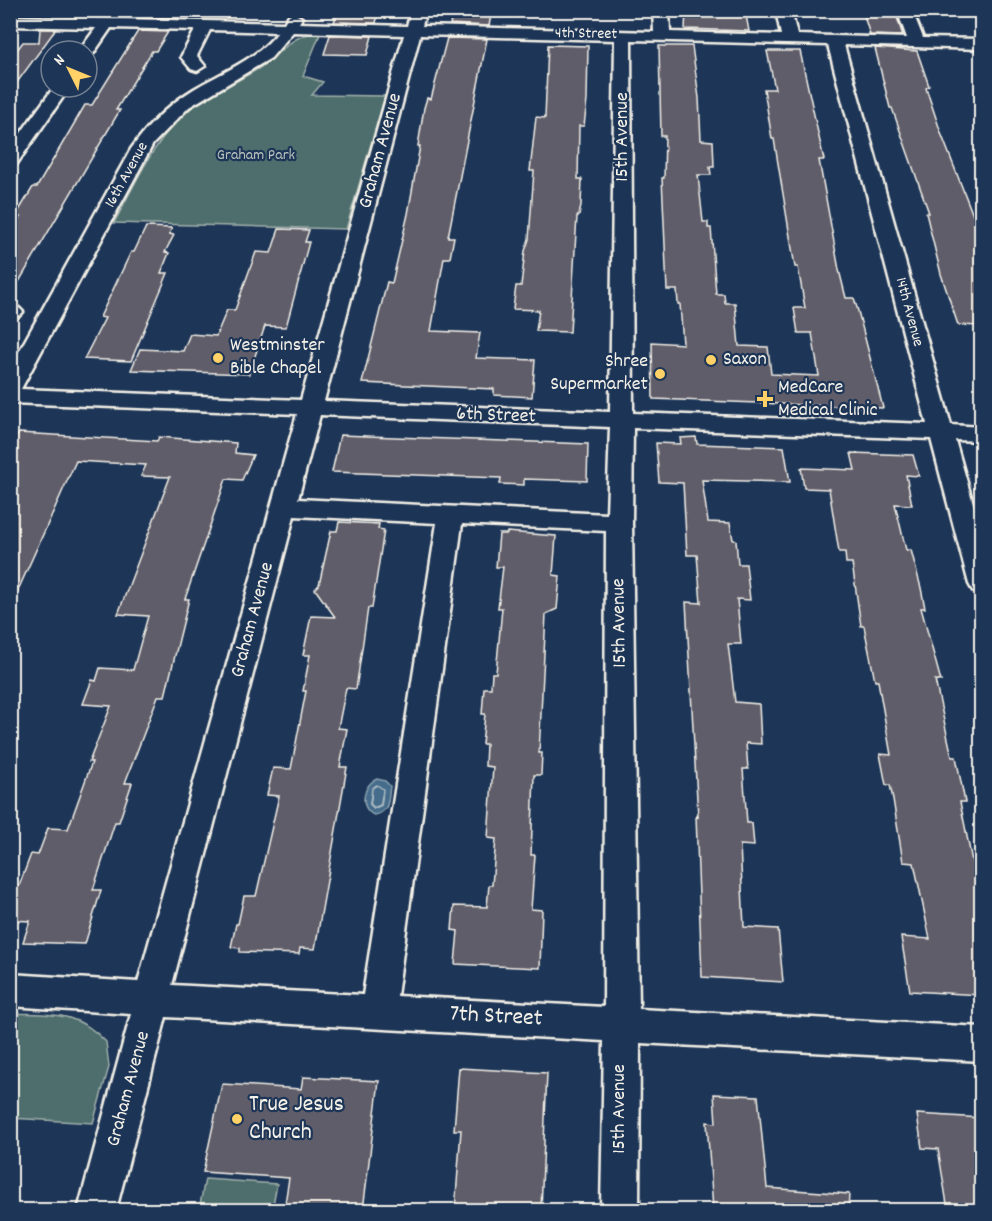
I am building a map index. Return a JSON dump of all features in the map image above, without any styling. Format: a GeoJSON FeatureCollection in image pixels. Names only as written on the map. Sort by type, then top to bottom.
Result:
{"type":"FeatureCollection","features":[{"type":"Feature","properties":{"kind":"street"},"geometry":{"type":"LineString","coordinates":[[167,26],[176,10]]}},
{"type":"Feature","properties":{"kind":"street","name":"16th Avenue"},"geometry":{"type":"LineString","coordinates":[[10,389],[140,149],[152,131],[187,101],[264,56],[280,43],[297,10]]}},
{"type":"Feature","properties":{"kind":"street"},"geometry":{"type":"LineString","coordinates":[[661,10],[662,35]]}},
{"type":"Feature","properties":{"kind":"street"},"geometry":{"type":"LineString","coordinates":[[783,10],[790,39]]}},
{"type":"Feature","properties":{"kind":"street"},"geometry":{"type":"LineString","coordinates":[[904,10],[918,43]]}},
{"type":"Feature","properties":{"kind":"street","name":"4th Street"},"geometry":{"type":"LineString","coordinates":[[10,21],[55,16],[106,24],[289,28],[417,20],[541,25],[623,35],[981,44]]}},
{"type":"Feature","properties":{"kind":"street","name":"Graham Avenue"},"geometry":{"type":"LineString","coordinates":[[97,1210],[144,1037],[150,999],[417,20]]}},
{"type":"Feature","properties":{"kind":"street"},"geometry":{"type":"LineString","coordinates":[[95,39],[106,24]]}},
{"type":"Feature","properties":{"kind":"street"},"geometry":{"type":"LineString","coordinates":[[197,66],[189,57],[205,26]]}},
{"type":"Feature","properties":{"kind":"street","name":"15th Avenue"},"geometry":{"type":"LineString","coordinates":[[620,1210],[622,1024],[619,523],[622,421],[623,35]]}},
{"type":"Feature","properties":{"kind":"street","name":"14th Avenue"},"geometry":{"type":"LineString","coordinates":[[835,40],[981,584]]}},
{"type":"Feature","properties":{"kind":"street"},"geometry":{"type":"LineString","coordinates":[[10,161],[54,99]]}},
{"type":"Feature","properties":{"kind":"street","name":"6th Street"},"geometry":{"type":"LineString","coordinates":[[10,396],[981,434]]}},
{"type":"Feature","properties":{"kind":"street"},"geometry":{"type":"LineString","coordinates":[[284,507],[619,523]]}},
{"type":"Feature","properties":{"kind":"street"},"geometry":{"type":"LineString","coordinates":[[378,1011],[452,515]]}},
{"type":"Feature","properties":{"kind":"street","name":"7th Street"},"geometry":{"type":"LineString","coordinates":[[10,990],[981,1044]]}},
{"type":"Feature","properties":{"kind":"green space","name":"Graham Park"},"geometry":{"type":"Polygon","coordinates":[[[320,34],[303,76],[323,82],[312,95],[385,96],[346,229],[114,223],[156,147],[177,121],[198,103],[261,67],[297,38],[320,34]]]}},
{"type":"Feature","properties":{"kind":"green space"},"geometry":{"type":"Polygon","coordinates":[[[11,1013],[62,1016],[73,1019],[84,1024],[106,1042],[109,1067],[93,1123],[11,1118],[11,1013]]]}},
{"type":"Feature","properties":{"kind":"green space"},"geometry":{"type":"Polygon","coordinates":[[[205,1179],[277,1184],[272,1210],[199,1210],[205,1179]]]}},
{"type":"Feature","properties":{"kind":"water"},"geometry":{"type":"Polygon","coordinates":[[[377,779],[385,781],[390,786],[386,808],[374,815],[366,807],[364,796],[368,786],[377,779]]]}},
{"type":"Feature","properties":{"kind":"building"},"geometry":{"type":"Polygon","coordinates":[[[152,10],[182,10],[177,18],[147,17],[152,10]]]}},
{"type":"Feature","properties":{"kind":"building"},"geometry":{"type":"Polygon","coordinates":[[[338,10],[379,10],[376,23],[334,22],[338,10]]]}},
{"type":"Feature","properties":{"kind":"building"},"geometry":{"type":"Polygon","coordinates":[[[454,10],[492,10],[489,26],[450,24],[454,10]]]}},
{"type":"Feature","properties":{"kind":"building"},"geometry":{"type":"Polygon","coordinates":[[[686,10],[745,10],[749,31],[685,29],[686,10]]]}},
{"type":"Feature","properties":{"kind":"building"},"geometry":{"type":"Polygon","coordinates":[[[864,16],[897,17],[903,36],[870,35],[864,16]]]}},
{"type":"Feature","properties":{"kind":"building"},"geometry":{"type":"Polygon","coordinates":[[[40,29],[56,29],[49,39],[39,39],[40,29]]]}},
{"type":"Feature","properties":{"kind":"building"},"geometry":{"type":"Polygon","coordinates":[[[138,31],[168,32],[156,51],[152,51],[116,110],[120,110],[10,297],[10,232],[20,217],[15,217],[33,187],[37,187],[85,105],[92,105],[96,99],[99,99],[99,94],[138,31]]]}},
{"type":"Feature","properties":{"kind":"building"},"geometry":{"type":"Polygon","coordinates":[[[330,35],[372,36],[367,55],[324,54],[330,35]]]}},
{"type":"Feature","properties":{"kind":"building"},"geometry":{"type":"Polygon","coordinates":[[[447,38],[487,39],[448,237],[454,237],[450,258],[444,258],[431,331],[480,333],[476,358],[535,360],[532,397],[494,395],[494,389],[362,383],[387,282],[392,283],[408,214],[424,108],[427,98],[431,99],[447,38]]]}},
{"type":"Feature","properties":{"kind":"building"},"geometry":{"type":"Polygon","coordinates":[[[23,42],[39,42],[39,52],[10,92],[10,59],[23,42]]]}},
{"type":"Feature","properties":{"kind":"building"},"geometry":{"type":"Polygon","coordinates":[[[548,45],[588,46],[587,100],[584,126],[579,126],[578,179],[582,179],[581,205],[579,216],[577,216],[570,332],[536,331],[539,310],[513,309],[516,286],[521,286],[525,251],[529,239],[534,171],[530,171],[536,117],[545,118],[548,45]]]}},
{"type":"Feature","properties":{"kind":"building"},"geometry":{"type":"Polygon","coordinates":[[[659,46],[692,46],[699,98],[701,140],[713,141],[714,167],[710,167],[711,175],[698,175],[703,222],[708,222],[708,228],[711,228],[716,294],[724,294],[725,303],[735,303],[739,346],[768,347],[771,374],[819,376],[812,333],[798,333],[794,308],[805,308],[798,267],[795,267],[764,89],[775,89],[767,51],[800,51],[824,160],[819,160],[839,270],[846,298],[854,298],[883,408],[653,399],[652,342],[683,344],[677,290],[667,290],[662,178],[664,178],[665,136],[661,136],[659,46]]]}},
{"type":"Feature","properties":{"kind":"building"},"geometry":{"type":"Polygon","coordinates":[[[875,48],[917,51],[941,133],[981,236],[981,326],[958,325],[941,274],[926,213],[929,213],[892,108],[890,108],[875,48]]]}},
{"type":"Feature","properties":{"kind":"building"},"geometry":{"type":"Polygon","coordinates":[[[146,227],[172,228],[169,234],[174,235],[165,252],[169,253],[161,273],[168,273],[131,361],[84,359],[105,318],[100,317],[131,252],[134,252],[146,227]]]}},
{"type":"Feature","properties":{"kind":"building"},"geometry":{"type":"Polygon","coordinates":[[[279,229],[309,230],[305,242],[309,242],[286,327],[265,326],[249,374],[131,370],[140,349],[183,351],[190,334],[216,336],[227,310],[235,310],[256,252],[271,253],[279,229]]]}},
{"type":"Feature","properties":{"kind":"building"},"geometry":{"type":"Polygon","coordinates":[[[19,433],[157,441],[159,437],[236,443],[235,453],[253,455],[242,480],[226,479],[185,599],[189,599],[165,696],[158,696],[125,783],[132,783],[119,822],[115,822],[93,890],[101,890],[85,944],[23,942],[30,921],[10,920],[10,886],[19,886],[31,854],[38,855],[48,828],[68,829],[92,762],[89,762],[111,706],[83,704],[92,680],[96,681],[100,668],[133,670],[148,616],[118,614],[170,477],[141,476],[146,465],[76,461],[10,608],[10,449],[19,433]]]}},
{"type":"Feature","properties":{"kind":"building"},"geometry":{"type":"Polygon","coordinates":[[[340,435],[588,444],[587,481],[524,479],[524,485],[500,484],[501,478],[332,472],[340,435]]]}},
{"type":"Feature","properties":{"kind":"building"},"geometry":{"type":"Polygon","coordinates":[[[696,437],[697,444],[784,447],[790,482],[702,480],[708,522],[730,523],[733,540],[736,540],[738,564],[746,564],[750,600],[737,599],[741,644],[728,644],[735,702],[759,704],[761,744],[746,743],[748,769],[743,769],[747,823],[752,823],[754,846],[740,845],[744,927],[778,929],[783,982],[702,977],[696,816],[698,817],[686,602],[701,603],[697,555],[687,555],[683,483],[659,482],[656,443],[681,444],[680,438],[696,437]]]}},
{"type":"Feature","properties":{"kind":"building"},"geometry":{"type":"Polygon","coordinates":[[[851,453],[913,455],[919,476],[906,475],[912,505],[895,504],[906,550],[911,550],[921,588],[925,608],[921,608],[941,681],[935,680],[952,757],[956,757],[965,802],[960,802],[981,896],[981,995],[910,991],[901,937],[930,939],[914,863],[903,862],[890,785],[886,785],[880,754],[891,755],[878,681],[875,681],[864,626],[861,626],[852,563],[846,563],[845,552],[839,552],[829,489],[804,488],[801,468],[855,470],[851,453]]]}},
{"type":"Feature","properties":{"kind":"building"},"geometry":{"type":"Polygon","coordinates":[[[339,522],[379,524],[378,529],[384,530],[372,608],[368,608],[356,689],[346,688],[338,728],[347,729],[340,767],[347,767],[315,949],[300,948],[299,954],[240,952],[240,948],[231,947],[236,924],[238,924],[244,896],[256,896],[279,796],[267,795],[273,768],[291,769],[306,691],[303,691],[310,655],[303,655],[311,616],[335,617],[315,589],[319,585],[331,531],[337,531],[339,522]]]}},
{"type":"Feature","properties":{"kind":"building"},"geometry":{"type":"Polygon","coordinates":[[[507,532],[556,536],[553,575],[560,576],[557,609],[546,614],[539,753],[542,753],[541,775],[534,775],[531,855],[535,855],[531,909],[542,910],[540,968],[455,964],[458,931],[452,930],[454,906],[487,907],[489,885],[492,885],[496,839],[488,838],[493,767],[485,766],[486,744],[482,744],[485,714],[482,714],[484,688],[491,688],[492,673],[496,673],[502,608],[498,608],[503,567],[496,567],[499,534],[507,534],[507,532]]]}},
{"type":"Feature","properties":{"kind":"building"},"geometry":{"type":"Polygon","coordinates":[[[459,1068],[547,1073],[541,1210],[455,1210],[461,1130],[454,1130],[459,1068]]]}},
{"type":"Feature","properties":{"kind":"building"},"geometry":{"type":"Polygon","coordinates":[[[303,1077],[379,1081],[363,1210],[284,1210],[289,1178],[203,1172],[222,1084],[301,1089],[303,1077]]]}},
{"type":"Feature","properties":{"kind":"building"},"geometry":{"type":"Polygon","coordinates":[[[714,1094],[758,1096],[767,1188],[849,1194],[848,1210],[713,1210],[707,1122],[716,1123],[714,1094]]]}},
{"type":"Feature","properties":{"kind":"building"},"geometry":{"type":"Polygon","coordinates":[[[917,1114],[981,1118],[981,1210],[948,1210],[938,1149],[922,1148],[917,1114]]]}},
{"type":"Feature","properties":{"kind":"place","name":"Westminster Bible Chapel"},"geometry":{"type":"Point","coordinates":[218,358]}},
{"type":"Feature","properties":{"kind":"place","name":"Saxon"},"geometry":{"type":"Point","coordinates":[711,360]}},
{"type":"Feature","properties":{"kind":"place","name":"Shree Supermarket"},"geometry":{"type":"Point","coordinates":[660,374]}},
{"type":"Feature","properties":{"kind":"place","name":"MedCare Medical Clinic"},"geometry":{"type":"Point","coordinates":[765,399]}},
{"type":"Feature","properties":{"kind":"place","name":"True Jesus Church"},"geometry":{"type":"Point","coordinates":[237,1119]}}]}
